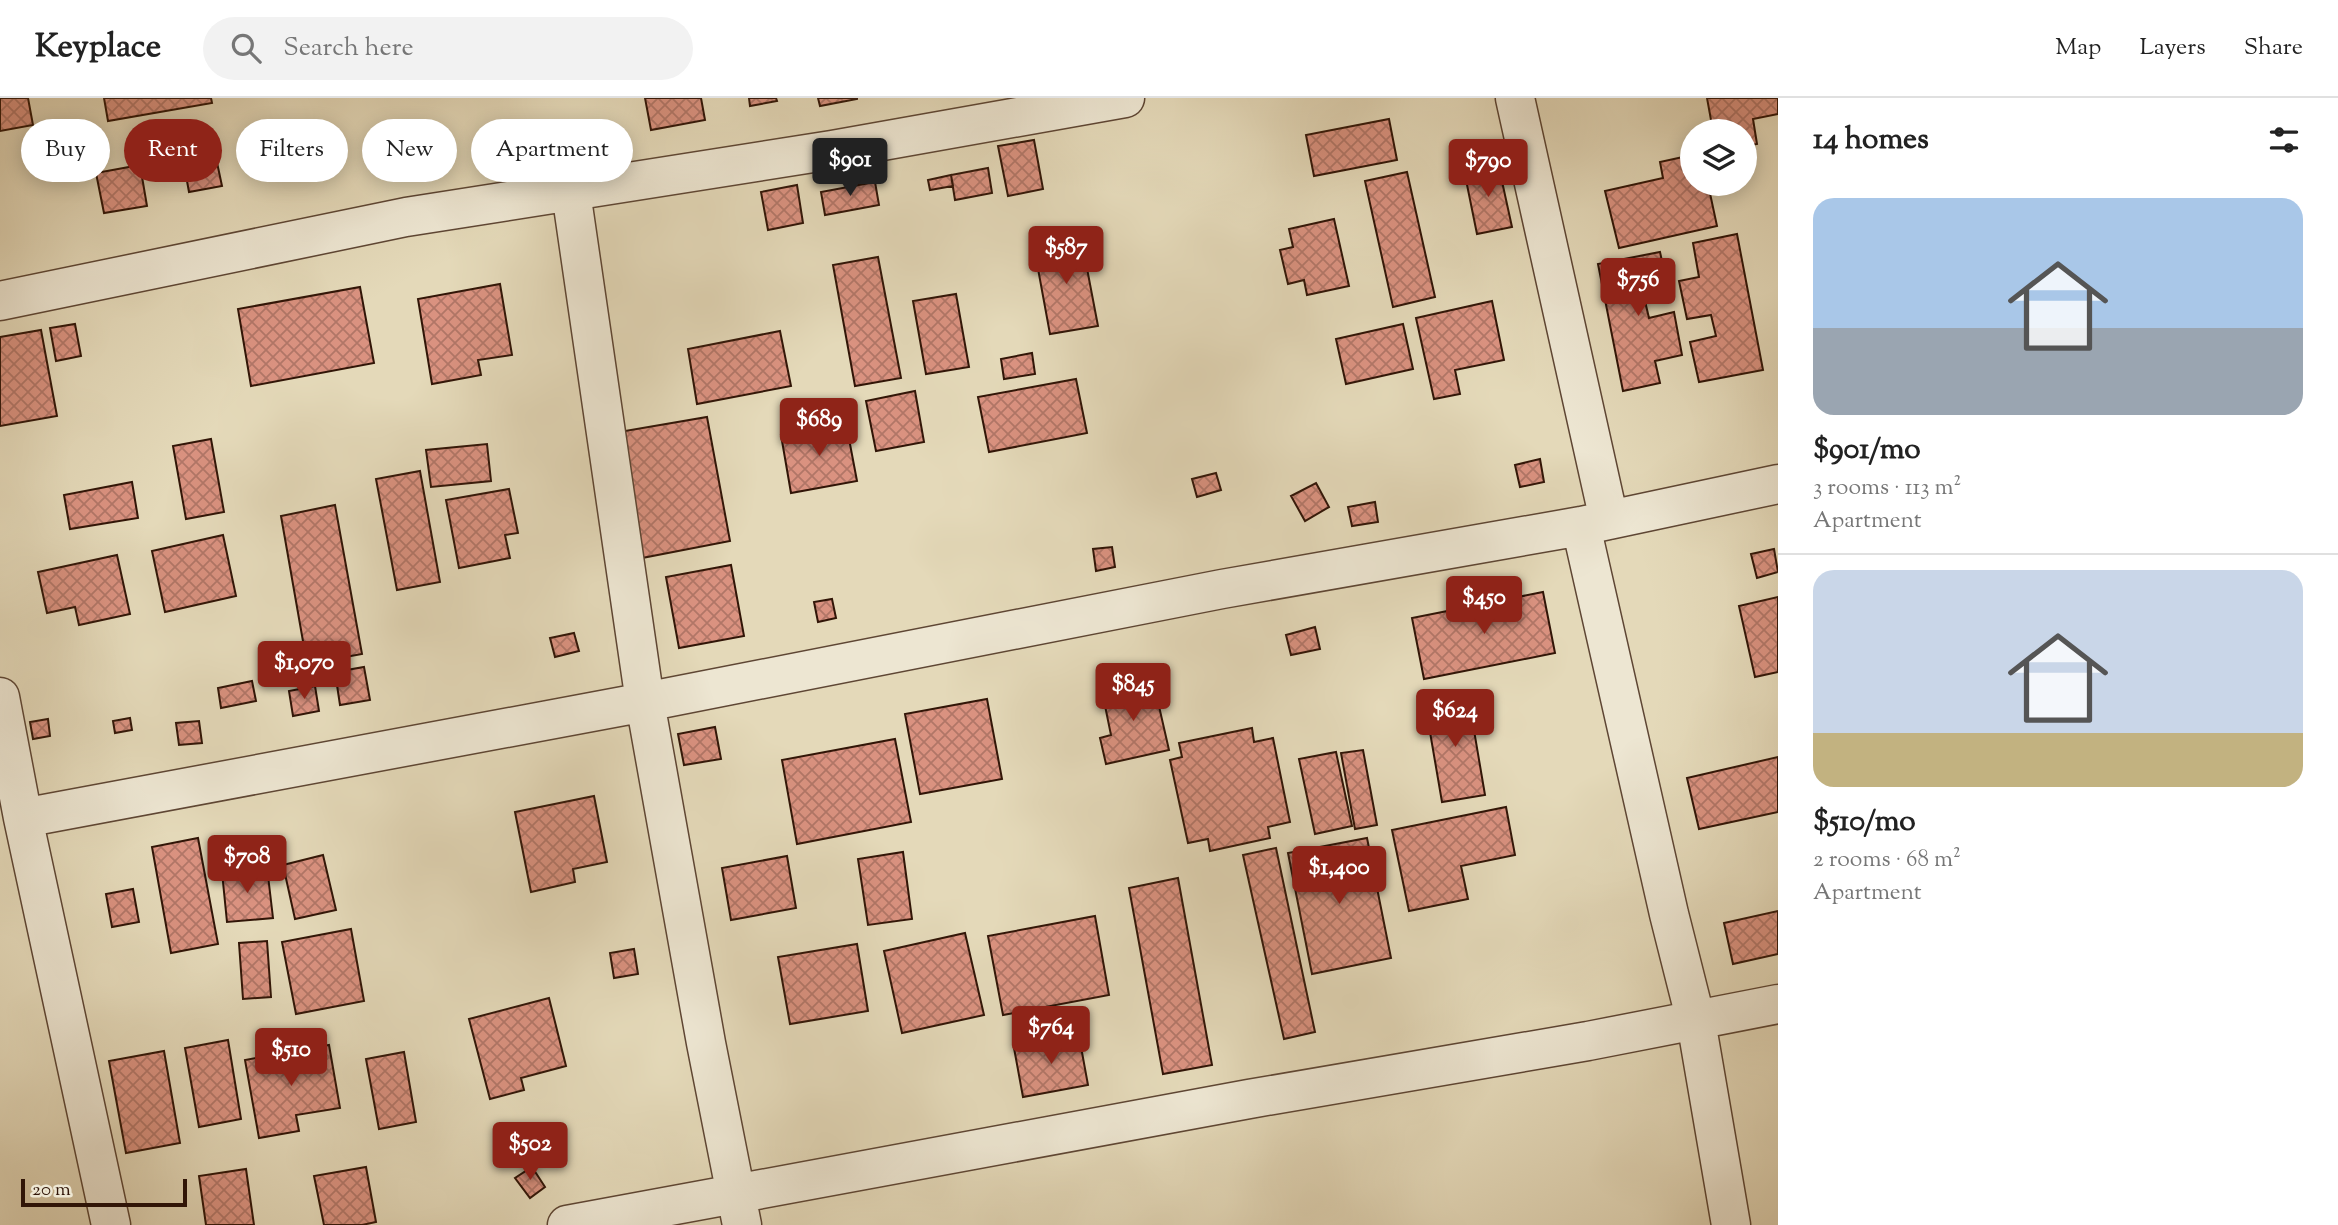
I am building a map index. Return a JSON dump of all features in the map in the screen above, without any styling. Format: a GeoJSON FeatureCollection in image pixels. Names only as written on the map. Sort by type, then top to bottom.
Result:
{"type":"FeatureCollection","features":[{"type":"Feature","properties":{"kind":"street"},"geometry":{"type":"LineString","coordinates":[[0,300],[393,220],[832,150],[1125,98]]}},
{"type":"Feature","properties":{"kind":"street"},"geometry":{"type":"LineString","coordinates":[[1515,98],[1669,914],[1696,1021],[1731,1225]]}},
{"type":"Feature","properties":{"kind":"street"},"geometry":{"type":"LineString","coordinates":[[571,192],[645,702],[703,1030],[739,1209]]}},
{"type":"Feature","properties":{"kind":"street"},"geometry":{"type":"LineString","coordinates":[[14,803],[645,702],[1222,589],[1595,523],[1778,484]]}},
{"type":"Feature","properties":{"kind":"street"},"geometry":{"type":"LineString","coordinates":[[0,697],[14,803],[111,1225]]}},
{"type":"Feature","properties":{"kind":"street"},"geometry":{"type":"LineString","coordinates":[[567,1225],[739,1209],[1263,1096],[1696,1021],[1778,1004]]}},
{"type":"Feature","properties":{"kind":"building"},"geometry":{"type":"Polygon","coordinates":[[[0,98],[28,98],[32,119],[21,119],[21,127],[0,131],[0,98]]]}},
{"type":"Feature","properties":{"kind":"building"},"geometry":{"type":"Polygon","coordinates":[[[104,98],[211,98],[212,103],[110,121],[104,98]]]}},
{"type":"Feature","properties":{"kind":"building"},"geometry":{"type":"Polygon","coordinates":[[[645,98],[701,98],[705,120],[651,130],[645,98]]]}},
{"type":"Feature","properties":{"kind":"building"},"geometry":{"type":"Polygon","coordinates":[[[749,98],[776,98],[777,101],[750,106],[749,98]]]}},
{"type":"Feature","properties":{"kind":"building"},"geometry":{"type":"Polygon","coordinates":[[[818,98],[857,98],[857,99],[820,106],[818,98]]]}},
{"type":"Feature","properties":{"kind":"building"},"geometry":{"type":"Polygon","coordinates":[[[1707,98],[1778,98],[1778,114],[1753,119],[1711,119],[1707,98]]]}},
{"type":"Feature","properties":{"kind":"building"},"geometry":{"type":"Polygon","coordinates":[[[1389,119],[1397,160],[1314,176],[1306,135],[1389,119]]]}},
{"type":"Feature","properties":{"kind":"building"},"geometry":{"type":"Polygon","coordinates":[[[1034,140],[1043,189],[1008,196],[998,146],[1034,140]]]}},
{"type":"Feature","properties":{"kind":"building"},"geometry":{"type":"Polygon","coordinates":[[[1680,158],[1680,196],[1711,196],[1717,226],[1619,248],[1605,191],[1663,178],[1660,162],[1680,158]]]}},
{"type":"Feature","properties":{"kind":"building"},"geometry":{"type":"Polygon","coordinates":[[[1498,163],[1512,227],[1477,234],[1464,170],[1498,163]]]}},
{"type":"Feature","properties":{"kind":"building"},"geometry":{"type":"Polygon","coordinates":[[[124,168],[124,182],[143,182],[147,206],[104,213],[98,182],[110,182],[110,170],[124,168]]]}},
{"type":"Feature","properties":{"kind":"building"},"geometry":{"type":"Polygon","coordinates":[[[988,168],[992,193],[955,200],[951,175],[988,168]]]}},
{"type":"Feature","properties":{"kind":"building"},"geometry":{"type":"Polygon","coordinates":[[[1407,172],[1435,297],[1393,307],[1365,181],[1407,172]]]}},
{"type":"Feature","properties":{"kind":"building"},"geometry":{"type":"Polygon","coordinates":[[[951,175],[953,186],[930,190],[928,180],[951,175]]]}},
{"type":"Feature","properties":{"kind":"building"},"geometry":{"type":"Polygon","coordinates":[[[187,182],[221,182],[222,186],[189,192],[187,182]]]}},
{"type":"Feature","properties":{"kind":"building"},"geometry":{"type":"Polygon","coordinates":[[[875,182],[879,205],[825,215],[821,192],[875,182]]]}},
{"type":"Feature","properties":{"kind":"building"},"geometry":{"type":"Polygon","coordinates":[[[797,185],[803,223],[768,230],[761,192],[797,185]]]}},
{"type":"Feature","properties":{"kind":"building"},"geometry":{"type":"Polygon","coordinates":[[[1334,219],[1349,286],[1307,295],[1304,280],[1288,284],[1280,250],[1293,247],[1289,229],[1334,219]]]}},
{"type":"Feature","properties":{"kind":"building"},"geometry":{"type":"Polygon","coordinates":[[[1737,234],[1763,370],[1699,382],[1690,342],[1716,336],[1711,315],[1687,319],[1679,281],[1699,277],[1693,243],[1737,234]]]}},
{"type":"Feature","properties":{"kind":"building"},"geometry":{"type":"Polygon","coordinates":[[[1081,237],[1098,326],[1050,334],[1034,247],[1081,237]]]}},
{"type":"Feature","properties":{"kind":"building"},"geometry":{"type":"Polygon","coordinates":[[[1660,252],[1669,293],[1644,297],[1649,318],[1674,312],[1682,355],[1655,361],[1660,383],[1623,391],[1598,264],[1660,252]]]}},
{"type":"Feature","properties":{"kind":"building"},"geometry":{"type":"Polygon","coordinates":[[[878,257],[901,378],[855,386],[833,265],[878,257]]]}},
{"type":"Feature","properties":{"kind":"building"},"geometry":{"type":"Polygon","coordinates":[[[500,284],[512,355],[478,360],[481,375],[432,384],[418,299],[500,284]]]}},
{"type":"Feature","properties":{"kind":"building"},"geometry":{"type":"Polygon","coordinates":[[[360,287],[374,363],[251,386],[238,309],[360,287]]]}},
{"type":"Feature","properties":{"kind":"building"},"geometry":{"type":"Polygon","coordinates":[[[956,294],[969,367],[926,374],[913,301],[956,294]]]}},
{"type":"Feature","properties":{"kind":"building"},"geometry":{"type":"Polygon","coordinates":[[[1492,301],[1504,360],[1455,370],[1460,394],[1434,399],[1416,318],[1492,301]]]}},
{"type":"Feature","properties":{"kind":"building"},"geometry":{"type":"Polygon","coordinates":[[[75,324],[81,356],[56,361],[50,328],[75,324]]]}},
{"type":"Feature","properties":{"kind":"building"},"geometry":{"type":"Polygon","coordinates":[[[1403,324],[1413,369],[1346,384],[1336,339],[1403,324]]]}},
{"type":"Feature","properties":{"kind":"building"},"geometry":{"type":"Polygon","coordinates":[[[41,330],[57,416],[0,426],[0,337],[41,330]]]}},
{"type":"Feature","properties":{"kind":"building"},"geometry":{"type":"Polygon","coordinates":[[[780,331],[791,386],[697,404],[688,349],[780,331]]]}},
{"type":"Feature","properties":{"kind":"building"},"geometry":{"type":"Polygon","coordinates":[[[1032,353],[1035,374],[1004,379],[1001,359],[1032,353]]]}},
{"type":"Feature","properties":{"kind":"building"},"geometry":{"type":"Polygon","coordinates":[[[1076,379],[1087,433],[989,452],[978,397],[1076,379]]]}},
{"type":"Feature","properties":{"kind":"building"},"geometry":{"type":"Polygon","coordinates":[[[915,391],[924,442],[876,451],[866,401],[915,391]]]}},
{"type":"Feature","properties":{"kind":"building"},"geometry":{"type":"Polygon","coordinates":[[[707,417],[730,541],[642,558],[619,432],[707,417]]]}},
{"type":"Feature","properties":{"kind":"building"},"geometry":{"type":"Polygon","coordinates":[[[846,423],[857,481],[791,493],[781,435],[846,423]]]}},
{"type":"Feature","properties":{"kind":"building"},"geometry":{"type":"Polygon","coordinates":[[[211,439],[224,512],[186,519],[173,446],[211,439]]]}},
{"type":"Feature","properties":{"kind":"building"},"geometry":{"type":"Polygon","coordinates":[[[487,444],[491,481],[431,487],[426,450],[487,444]]]}},
{"type":"Feature","properties":{"kind":"building"},"geometry":{"type":"Polygon","coordinates":[[[1540,459],[1544,482],[1520,487],[1515,465],[1540,459]]]}},
{"type":"Feature","properties":{"kind":"building"},"geometry":{"type":"Polygon","coordinates":[[[420,471],[440,582],[397,590],[376,479],[420,471]]]}},
{"type":"Feature","properties":{"kind":"building"},"geometry":{"type":"Polygon","coordinates":[[[1216,473],[1221,490],[1197,497],[1192,479],[1216,473]]]}},
{"type":"Feature","properties":{"kind":"building"},"geometry":{"type":"Polygon","coordinates":[[[132,482],[138,518],[70,529],[64,495],[132,482]]]}},
{"type":"Feature","properties":{"kind":"building"},"geometry":{"type":"Polygon","coordinates":[[[1316,483],[1329,507],[1305,521],[1291,496],[1316,483]]]}},
{"type":"Feature","properties":{"kind":"building"},"geometry":{"type":"Polygon","coordinates":[[[509,489],[518,533],[505,535],[510,558],[459,568],[446,500],[509,489]]]}},
{"type":"Feature","properties":{"kind":"building"},"geometry":{"type":"Polygon","coordinates":[[[1375,502],[1378,522],[1352,526],[1348,507],[1375,502]]]}},
{"type":"Feature","properties":{"kind":"building"},"geometry":{"type":"Polygon","coordinates":[[[335,505],[362,654],[307,664],[281,516],[335,505]]]}},
{"type":"Feature","properties":{"kind":"building"},"geometry":{"type":"Polygon","coordinates":[[[223,535],[236,596],[165,612],[152,551],[223,535]]]}},
{"type":"Feature","properties":{"kind":"building"},"geometry":{"type":"Polygon","coordinates":[[[1112,547],[1115,567],[1096,571],[1093,549],[1112,547]]]}},
{"type":"Feature","properties":{"kind":"building"},"geometry":{"type":"Polygon","coordinates":[[[1774,549],[1778,572],[1757,578],[1751,554],[1774,549]]]}},
{"type":"Feature","properties":{"kind":"building"},"geometry":{"type":"Polygon","coordinates":[[[117,555],[130,614],[79,625],[75,607],[47,613],[38,572],[117,555]]]}},
{"type":"Feature","properties":{"kind":"building"},"geometry":{"type":"Polygon","coordinates":[[[731,565],[744,636],[679,648],[666,577],[731,565]]]}},
{"type":"Feature","properties":{"kind":"building"},"geometry":{"type":"Polygon","coordinates":[[[1543,592],[1555,653],[1424,679],[1412,618],[1543,592]]]}},
{"type":"Feature","properties":{"kind":"building"},"geometry":{"type":"Polygon","coordinates":[[[1778,597],[1778,672],[1755,677],[1739,606],[1778,597]]]}},
{"type":"Feature","properties":{"kind":"building"},"geometry":{"type":"Polygon","coordinates":[[[832,599],[836,618],[818,622],[814,602],[832,599]]]}},
{"type":"Feature","properties":{"kind":"building"},"geometry":{"type":"Polygon","coordinates":[[[1315,627],[1320,649],[1291,655],[1286,635],[1315,627]]]}},
{"type":"Feature","properties":{"kind":"building"},"geometry":{"type":"Polygon","coordinates":[[[574,633],[579,651],[555,657],[550,638],[574,633]]]}},
{"type":"Feature","properties":{"kind":"building"},"geometry":{"type":"Polygon","coordinates":[[[364,667],[370,700],[340,705],[335,672],[364,667]]]}},
{"type":"Feature","properties":{"kind":"building"},"geometry":{"type":"Polygon","coordinates":[[[1153,680],[1169,750],[1106,764],[1100,738],[1111,735],[1102,691],[1153,680]]]}},
{"type":"Feature","properties":{"kind":"building"},"geometry":{"type":"Polygon","coordinates":[[[252,681],[256,701],[221,708],[218,688],[252,681]]]}},
{"type":"Feature","properties":{"kind":"building"},"geometry":{"type":"Polygon","coordinates":[[[315,686],[319,711],[293,716],[289,691],[315,686]]]}},
{"type":"Feature","properties":{"kind":"building"},"geometry":{"type":"Polygon","coordinates":[[[1468,695],[1485,795],[1442,802],[1425,703],[1468,695]]]}},
{"type":"Feature","properties":{"kind":"building"},"geometry":{"type":"Polygon","coordinates":[[[987,699],[1002,779],[920,794],[905,714],[987,699]]]}},
{"type":"Feature","properties":{"kind":"building"},"geometry":{"type":"Polygon","coordinates":[[[130,718],[132,730],[115,733],[113,721],[130,718]]]}},
{"type":"Feature","properties":{"kind":"building"},"geometry":{"type":"Polygon","coordinates":[[[48,719],[50,736],[33,739],[30,722],[48,719]]]}},
{"type":"Feature","properties":{"kind":"building"},"geometry":{"type":"Polygon","coordinates":[[[199,721],[202,743],[179,745],[176,723],[199,721]]]}},
{"type":"Feature","properties":{"kind":"building"},"geometry":{"type":"Polygon","coordinates":[[[715,727],[721,759],[684,765],[678,734],[715,727]]]}},
{"type":"Feature","properties":{"kind":"building"},"geometry":{"type":"Polygon","coordinates":[[[1252,728],[1254,742],[1273,738],[1290,822],[1268,827],[1270,838],[1210,851],[1208,839],[1188,843],[1170,760],[1182,757],[1179,743],[1252,728]]]}},
{"type":"Feature","properties":{"kind":"building"},"geometry":{"type":"Polygon","coordinates":[[[895,739],[911,822],[797,844],[782,760],[895,739]]]}},
{"type":"Feature","properties":{"kind":"building"},"geometry":{"type":"Polygon","coordinates":[[[1363,750],[1377,825],[1355,829],[1341,753],[1363,750]]]}},
{"type":"Feature","properties":{"kind":"building"},"geometry":{"type":"Polygon","coordinates":[[[1336,752],[1352,826],[1315,834],[1299,759],[1336,752]]]}},
{"type":"Feature","properties":{"kind":"building"},"geometry":{"type":"Polygon","coordinates":[[[1778,757],[1778,812],[1699,829],[1687,778],[1778,757]]]}},
{"type":"Feature","properties":{"kind":"building"},"geometry":{"type":"Polygon","coordinates":[[[594,796],[607,862],[573,869],[575,882],[531,892],[515,812],[594,796]]]}},
{"type":"Feature","properties":{"kind":"building"},"geometry":{"type":"Polygon","coordinates":[[[1506,807],[1515,855],[1461,866],[1468,899],[1409,911],[1392,830],[1506,807]]]}},
{"type":"Feature","properties":{"kind":"building"},"geometry":{"type":"Polygon","coordinates":[[[198,838],[218,944],[171,953],[152,847],[198,838]]]}},
{"type":"Feature","properties":{"kind":"building"},"geometry":{"type":"Polygon","coordinates":[[[1367,838],[1391,958],[1312,974],[1288,853],[1367,838]]]}},
{"type":"Feature","properties":{"kind":"building"},"geometry":{"type":"Polygon","coordinates":[[[1276,848],[1315,1032],[1284,1039],[1243,855],[1276,848]]]}},
{"type":"Feature","properties":{"kind":"building"},"geometry":{"type":"Polygon","coordinates":[[[903,852],[912,919],[868,925],[858,859],[903,852]]]}},
{"type":"Feature","properties":{"kind":"building"},"geometry":{"type":"Polygon","coordinates":[[[323,855],[336,910],[295,919],[283,865],[323,855]]]}},
{"type":"Feature","properties":{"kind":"building"},"geometry":{"type":"Polygon","coordinates":[[[787,856],[796,908],[731,920],[722,868],[787,856]]]}},
{"type":"Feature","properties":{"kind":"building"},"geometry":{"type":"Polygon","coordinates":[[[267,867],[273,918],[227,922],[222,872],[267,867]]]}},
{"type":"Feature","properties":{"kind":"building"},"geometry":{"type":"Polygon","coordinates":[[[1178,878],[1212,1065],[1163,1074],[1129,888],[1178,878]]]}},
{"type":"Feature","properties":{"kind":"building"},"geometry":{"type":"Polygon","coordinates":[[[133,889],[139,922],[112,927],[106,894],[133,889]]]}},
{"type":"Feature","properties":{"kind":"building"},"geometry":{"type":"Polygon","coordinates":[[[1778,911],[1778,954],[1733,964],[1724,923],[1778,911]]]}},
{"type":"Feature","properties":{"kind":"building"},"geometry":{"type":"Polygon","coordinates":[[[1095,916],[1109,995],[1003,1015],[988,936],[1095,916]]]}},
{"type":"Feature","properties":{"kind":"building"},"geometry":{"type":"Polygon","coordinates":[[[351,929],[364,1001],[296,1014],[282,942],[351,929]]]}},
{"type":"Feature","properties":{"kind":"building"},"geometry":{"type":"Polygon","coordinates":[[[965,933],[984,1015],[902,1033],[884,951],[965,933]]]}},
{"type":"Feature","properties":{"kind":"building"},"geometry":{"type":"Polygon","coordinates":[[[267,941],[271,997],[243,999],[239,943],[267,941]]]}},
{"type":"Feature","properties":{"kind":"building"},"geometry":{"type":"Polygon","coordinates":[[[857,944],[868,1011],[790,1024],[778,957],[857,944]]]}},
{"type":"Feature","properties":{"kind":"building"},"geometry":{"type":"Polygon","coordinates":[[[634,949],[638,974],[614,978],[610,953],[634,949]]]}},
{"type":"Feature","properties":{"kind":"building"},"geometry":{"type":"Polygon","coordinates":[[[549,998],[566,1066],[521,1078],[524,1090],[490,1099],[469,1019],[549,998]]]}},
{"type":"Feature","properties":{"kind":"building"},"geometry":{"type":"Polygon","coordinates":[[[1079,1036],[1088,1085],[1023,1097],[1014,1048],[1079,1036]]]}},
{"type":"Feature","properties":{"kind":"building"},"geometry":{"type":"Polygon","coordinates":[[[228,1040],[241,1119],[199,1127],[185,1048],[228,1040]]]}},
{"type":"Feature","properties":{"kind":"building"},"geometry":{"type":"Polygon","coordinates":[[[329,1045],[340,1108],[296,1115],[299,1131],[259,1138],[245,1060],[329,1045]]]}},
{"type":"Feature","properties":{"kind":"building"},"geometry":{"type":"Polygon","coordinates":[[[164,1051],[180,1143],[126,1153],[109,1061],[164,1051]]]}},
{"type":"Feature","properties":{"kind":"building"},"geometry":{"type":"Polygon","coordinates":[[[404,1052],[416,1122],[379,1129],[366,1059],[404,1052]]]}},
{"type":"Feature","properties":{"kind":"building"},"geometry":{"type":"Polygon","coordinates":[[[366,1167],[376,1222],[362,1225],[324,1225],[314,1176],[366,1167]]]}},
{"type":"Feature","properties":{"kind":"building"},"geometry":{"type":"Polygon","coordinates":[[[532,1167],[545,1187],[530,1198],[515,1178],[532,1167]]]}},
{"type":"Feature","properties":{"kind":"building"},"geometry":{"type":"Polygon","coordinates":[[[246,1169],[254,1225],[206,1225],[199,1176],[246,1169]]]}}]}
